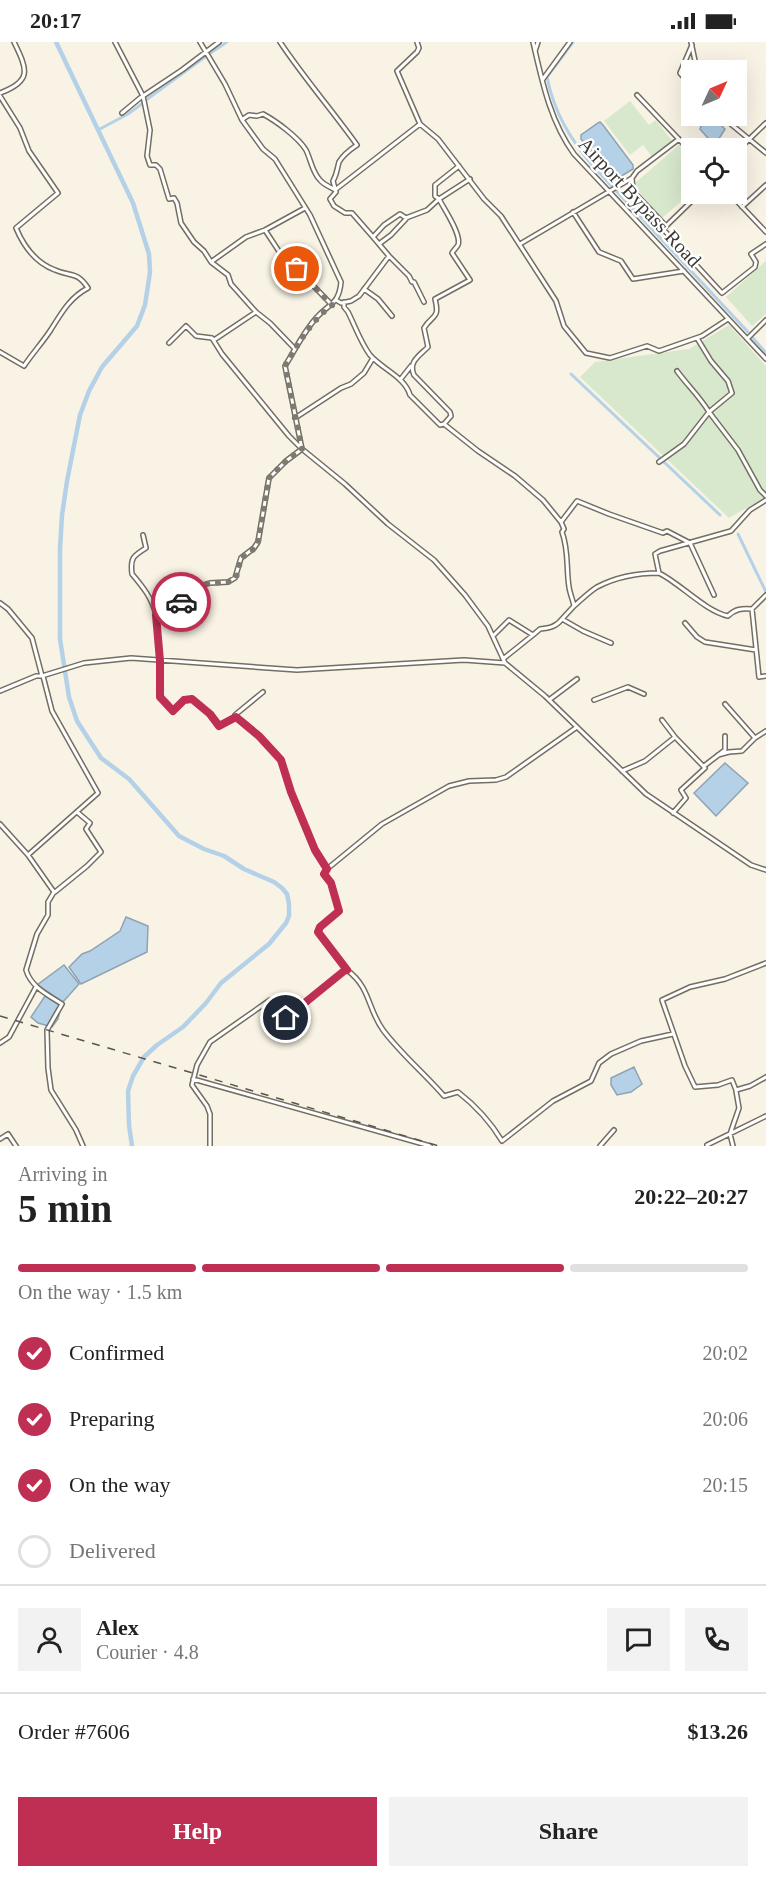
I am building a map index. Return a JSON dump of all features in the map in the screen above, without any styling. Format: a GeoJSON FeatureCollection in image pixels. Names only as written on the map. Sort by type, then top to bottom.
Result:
{"type":"FeatureCollection","features":[{"type":"Feature","properties":{"kind":"street"},"geometry":{"type":"LineString","coordinates":[[0,352],[24,366],[64,308],[74,297],[88,288],[74,274],[57,271],[36,260],[16,228],[58,193],[29,151],[20,128],[0,95],[15,88],[25,72],[25,64],[15,42]]}},
{"type":"Feature","properties":{"kind":"street"},"geometry":{"type":"LineString","coordinates":[[115,42],[143,96],[150,130],[147,156],[150,165],[156,165],[160,169],[169,198],[174,198],[177,203],[181,223],[210,262],[228,275],[231,284],[256,312],[270,323],[295,350]]}},
{"type":"Feature","properties":{"kind":"street"},"geometry":{"type":"LineString","coordinates":[[200,42],[225,84],[242,120],[263,149],[275,159],[305,208],[341,282],[336,300],[317,316],[285,366],[302,449]]}},
{"type":"Feature","properties":{"kind":"street"},"geometry":{"type":"LineString","coordinates":[[122,113],[219,42]]}},
{"type":"Feature","properties":{"kind":"street"},"geometry":{"type":"LineString","coordinates":[[280,42],[296,67],[357,145],[339,162],[333,181],[335,190]]}},
{"type":"Feature","properties":{"kind":"street"},"geometry":{"type":"LineString","coordinates":[[417,42],[419,48],[417,52],[397,71],[420,124],[438,139],[484,199],[501,216],[556,302],[564,326],[586,352],[610,358],[647,346],[659,351],[698,338],[728,318]]}},
{"type":"Feature","properties":{"kind":"street","name":"Airport Bypass Road"},"geometry":{"type":"LineString","coordinates":[[533,42],[553,117],[564,141],[766,359]]}},
{"type":"Feature","properties":{"kind":"street"},"geometry":{"type":"LineString","coordinates":[[535,51],[538,42]]}},
{"type":"Feature","properties":{"kind":"street"},"geometry":{"type":"LineString","coordinates":[[542,79],[570,42]]}},
{"type":"Feature","properties":{"kind":"street"},"geometry":{"type":"LineString","coordinates":[[692,44],[696,60]]}},
{"type":"Feature","properties":{"kind":"street"},"geometry":{"type":"LineString","coordinates":[[685,60],[692,44]]}},
{"type":"Feature","properties":{"kind":"street"},"geometry":{"type":"LineString","coordinates":[[519,244],[632,178],[679,140],[637,95]]}},
{"type":"Feature","properties":{"kind":"street"},"geometry":{"type":"LineString","coordinates":[[242,120],[249,115],[263,114],[276,122],[306,150],[311,166],[320,180],[335,190]]}},
{"type":"Feature","properties":{"kind":"street"},"geometry":{"type":"LineString","coordinates":[[747,142],[766,123]]}},
{"type":"Feature","properties":{"kind":"street"},"geometry":{"type":"LineString","coordinates":[[420,124],[335,190],[330,199],[334,206],[345,213],[352,213],[414,282],[424,302]]}},
{"type":"Feature","properties":{"kind":"street"},"geometry":{"type":"LineString","coordinates":[[734,126],[766,153]]}},
{"type":"Feature","properties":{"kind":"street"},"geometry":{"type":"LineString","coordinates":[[400,380],[428,347],[424,328],[438,311],[435,299],[470,280],[452,253],[459,242],[439,199],[435,196],[435,185],[459,166]]}},
{"type":"Feature","properties":{"kind":"street"},"geometry":{"type":"LineString","coordinates":[[379,244],[391,235],[406,218],[427,210],[470,178]]}},
{"type":"Feature","properties":{"kind":"street"},"geometry":{"type":"LineString","coordinates":[[632,178],[633,191],[666,226]]}},
{"type":"Feature","properties":{"kind":"street"},"geometry":{"type":"LineString","coordinates":[[742,207],[766,185]]}},
{"type":"Feature","properties":{"kind":"street"},"geometry":{"type":"LineString","coordinates":[[689,204],[663,229],[722,293],[755,267],[756,262],[752,254],[766,244]]}},
{"type":"Feature","properties":{"kind":"street"},"geometry":{"type":"LineString","coordinates":[[739,204],[766,232]]}},
{"type":"Feature","properties":{"kind":"street"},"geometry":{"type":"LineString","coordinates":[[210,262],[246,237],[265,230],[305,208]]}},
{"type":"Feature","properties":{"kind":"street"},"geometry":{"type":"LineString","coordinates":[[573,212],[599,252],[621,261],[633,279],[684,271]]}},
{"type":"Feature","properties":{"kind":"street"},"geometry":{"type":"LineString","coordinates":[[373,237],[384,225],[400,214],[406,218]]}},
{"type":"Feature","properties":{"kind":"street"},"geometry":{"type":"LineString","coordinates":[[265,230],[288,265],[297,269],[332,305]]}},
{"type":"Feature","properties":{"kind":"street"},"geometry":{"type":"LineString","coordinates":[[336,300],[341,303],[359,296],[389,256]]}},
{"type":"Feature","properties":{"kind":"street"},"geometry":{"type":"LineString","coordinates":[[364,289],[378,299],[392,316]]}},
{"type":"Feature","properties":{"kind":"street"},"geometry":{"type":"LineString","coordinates":[[344,302],[344,307],[368,352],[400,380],[422,408],[440,425],[444,424],[515,476],[543,500],[561,522],[566,541],[569,589],[574,606]]}},
{"type":"Feature","properties":{"kind":"street"},"geometry":{"type":"LineString","coordinates":[[214,340],[256,312]]}},
{"type":"Feature","properties":{"kind":"street"},"geometry":{"type":"LineString","coordinates":[[747,339],[766,321]]}},
{"type":"Feature","properties":{"kind":"street"},"geometry":{"type":"LineString","coordinates":[[169,343],[186,326],[196,336],[212,338],[222,354],[289,436],[388,524],[434,560],[465,595],[488,626],[504,661],[549,700],[646,794],[751,865],[766,870]]}},
{"type":"Feature","properties":{"kind":"street"},"geometry":{"type":"LineString","coordinates":[[659,462],[684,444],[709,412],[732,393],[728,381],[711,362],[698,338]]}},
{"type":"Feature","properties":{"kind":"street"},"geometry":{"type":"LineString","coordinates":[[295,418],[351,384],[364,373],[373,358]]}},
{"type":"Feature","properties":{"kind":"street"},"geometry":{"type":"LineString","coordinates":[[412,365],[414,375],[450,412],[450,418],[444,424]]}},
{"type":"Feature","properties":{"kind":"street"},"geometry":{"type":"LineString","coordinates":[[677,371],[738,450],[760,490],[766,495]]}},
{"type":"Feature","properties":{"kind":"street"},"geometry":{"type":"LineString","coordinates":[[156,615],[183,600],[200,586],[228,582],[236,578],[241,558],[255,548],[258,542],[269,478],[302,449]]}},
{"type":"Feature","properties":{"kind":"street"},"geometry":{"type":"LineString","coordinates":[[659,573],[655,554],[732,531],[750,510],[766,500]]}},
{"type":"Feature","properties":{"kind":"street"},"geometry":{"type":"LineString","coordinates":[[561,522],[577,501],[663,533],[667,531],[690,543],[714,595]]}},
{"type":"Feature","properties":{"kind":"street"},"geometry":{"type":"LineString","coordinates":[[144,535],[146,548],[132,559],[132,574],[145,589],[153,603],[156,615],[160,697],[171,710],[174,710],[184,700],[192,699],[210,714],[219,726],[236,717],[235,715],[263,692]]}},
{"type":"Feature","properties":{"kind":"street"},"geometry":{"type":"LineString","coordinates":[[0,691],[36,676],[43,676],[84,663],[131,658],[297,670],[464,660],[504,661],[540,629],[551,628],[559,624],[574,606],[596,588],[638,573],[659,573],[673,580],[717,614],[728,616],[739,609],[752,609],[766,595]]}},
{"type":"Feature","properties":{"kind":"street"},"geometry":{"type":"LineString","coordinates":[[0,603],[9,609],[32,638],[52,711],[98,793],[28,855]]}},
{"type":"Feature","properties":{"kind":"street"},"geometry":{"type":"LineString","coordinates":[[752,609],[759,677],[766,676]]}},
{"type":"Feature","properties":{"kind":"street"},"geometry":{"type":"LineString","coordinates":[[562,619],[611,643]]}},
{"type":"Feature","properties":{"kind":"street"},"geometry":{"type":"LineString","coordinates":[[492,636],[509,620],[534,635]]}},
{"type":"Feature","properties":{"kind":"street"},"geometry":{"type":"LineString","coordinates":[[685,623],[697,638],[705,642],[756,650]]}},
{"type":"Feature","properties":{"kind":"street"},"geometry":{"type":"LineString","coordinates":[[549,700],[577,678]]}},
{"type":"Feature","properties":{"kind":"street"},"geometry":{"type":"LineString","coordinates":[[594,700],[628,687],[644,694]]}},
{"type":"Feature","properties":{"kind":"street"},"geometry":{"type":"LineString","coordinates":[[725,704],[755,738]]}},
{"type":"Feature","properties":{"kind":"street"},"geometry":{"type":"LineString","coordinates":[[236,717],[259,736],[281,760],[311,841],[327,869]]}},
{"type":"Feature","properties":{"kind":"street"},"geometry":{"type":"LineString","coordinates":[[662,720],[704,767]]}},
{"type":"Feature","properties":{"kind":"street"},"geometry":{"type":"LineString","coordinates":[[577,727],[506,777],[496,780],[469,781],[449,786],[382,824],[327,869],[324,874],[331,883],[339,911],[320,927],[318,932],[347,970],[363,985],[382,1028],[392,1042],[444,1096],[458,1092],[471,1102],[489,1120],[502,1140],[553,1101],[591,1081],[599,1063],[611,1054],[641,1041],[673,1034]]}},
{"type":"Feature","properties":{"kind":"street"},"geometry":{"type":"LineString","coordinates":[[718,755],[742,751],[766,731]]}},
{"type":"Feature","properties":{"kind":"street"},"geometry":{"type":"LineString","coordinates":[[622,771],[645,761],[675,736]]}},
{"type":"Feature","properties":{"kind":"street"},"geometry":{"type":"LineString","coordinates":[[673,813],[686,798],[681,790],[724,750],[725,736]]}},
{"type":"Feature","properties":{"kind":"street"},"geometry":{"type":"LineString","coordinates":[[77,812],[90,823],[86,829],[101,852],[54,892],[48,903],[48,915],[37,934],[26,965],[27,974],[36,987],[62,1004],[47,1030],[51,1090],[76,1130],[83,1146]]}},
{"type":"Feature","properties":{"kind":"street"},"geometry":{"type":"LineString","coordinates":[[0,824],[28,855],[54,892]]}},
{"type":"Feature","properties":{"kind":"street"},"geometry":{"type":"LineString","coordinates":[[733,1146],[730,1134],[739,1108],[732,1080],[718,1085],[695,1087],[684,1066],[662,1000],[690,987],[725,979],[766,963]]}},
{"type":"Feature","properties":{"kind":"street"},"geometry":{"type":"LineString","coordinates":[[210,1146],[210,1114],[192,1085],[197,1065],[210,1042],[270,1000],[286,1018],[347,970]]}},
{"type":"Feature","properties":{"kind":"street"},"geometry":{"type":"LineString","coordinates":[[0,1043],[9,1037],[36,987]]}},
{"type":"Feature","properties":{"kind":"street"},"geometry":{"type":"LineString","coordinates":[[736,1090],[750,1086],[766,1077]]}},
{"type":"Feature","properties":{"kind":"street"},"geometry":{"type":"LineString","coordinates":[[193,1079],[430,1146]]}},
{"type":"Feature","properties":{"kind":"street"},"geometry":{"type":"LineString","coordinates":[[707,1145],[766,1116]]}},
{"type":"Feature","properties":{"kind":"street"},"geometry":{"type":"LineString","coordinates":[[600,1146],[615,1130]]}},
{"type":"Feature","properties":{"kind":"street"},"geometry":{"type":"LineString","coordinates":[[0,1139],[8,1134],[16,1146]]}},
{"type":"Feature","properties":{"kind":"green space"},"geometry":{"type":"Polygon","coordinates":[[[630,101],[649,125],[656,120],[672,141],[652,157],[643,145],[630,155],[604,121],[630,101]]]}},
{"type":"Feature","properties":{"kind":"green space"},"geometry":{"type":"Polygon","coordinates":[[[680,144],[681,202],[662,218],[633,185],[680,144]]]}},
{"type":"Feature","properties":{"kind":"green space"},"geometry":{"type":"Polygon","coordinates":[[[766,261],[766,314],[752,326],[726,297],[766,261]]]}},
{"type":"Feature","properties":{"kind":"green space"},"geometry":{"type":"Polygon","coordinates":[[[729,325],[766,366],[766,497],[729,518],[580,377],[595,362],[689,349],[729,325]]]}},
{"type":"Feature","properties":{"kind":"water"},"geometry":{"type":"Polygon","coordinates":[[[600,122],[633,165],[633,169],[615,180],[581,139],[581,135],[600,122]]]}},
{"type":"Feature","properties":{"kind":"water"},"geometry":{"type":"Polygon","coordinates":[[[701,126],[722,126],[725,129],[719,138],[708,138],[700,129],[701,126]]]}},
{"type":"Feature","properties":{"kind":"water"},"geometry":{"type":"Polygon","coordinates":[[[725,763],[748,783],[716,816],[694,793],[725,763]]]}},
{"type":"Feature","properties":{"kind":"water"},"geometry":{"type":"Polygon","coordinates":[[[126,917],[148,926],[147,952],[81,984],[69,967],[82,954],[120,931],[126,917]]]}},
{"type":"Feature","properties":{"kind":"water"},"geometry":{"type":"Polygon","coordinates":[[[64,965],[79,984],[63,1002],[37,985],[64,965]]]}},
{"type":"Feature","properties":{"kind":"water"},"geometry":{"type":"Polygon","coordinates":[[[45,996],[61,1006],[58,1019],[52,1027],[38,1023],[31,1017],[45,996]]]}},
{"type":"Feature","properties":{"kind":"water"},"geometry":{"type":"Polygon","coordinates":[[[634,1067],[642,1084],[631,1092],[617,1095],[611,1085],[611,1078],[634,1067]]]}},
{"type":"Feature","properties":{"kind":"waterway"},"geometry":{"type":"LineString","coordinates":[[56,42],[133,203],[149,254],[150,272],[145,305],[137,326],[102,367],[89,391],[80,415],[67,481],[60,549],[60,639],[69,697],[77,721],[101,758],[129,779],[179,836],[274,882],[287,894],[289,904],[289,916],[286,923],[269,944],[221,983],[183,1027],[144,1057],[133,1076],[128,1091],[132,1146]]}},
{"type":"Feature","properties":{"kind":"waterway"},"geometry":{"type":"LineString","coordinates":[[209,54],[227,42]]}},
{"type":"Feature","properties":{"kind":"waterway"},"geometry":{"type":"LineString","coordinates":[[573,42],[547,77],[554,102],[570,135],[593,166],[748,332]]}},
{"type":"Feature","properties":{"kind":"waterway"},"geometry":{"type":"LineString","coordinates":[[146,100],[205,57]]}},
{"type":"Feature","properties":{"kind":"waterway"},"geometry":{"type":"LineString","coordinates":[[98,130],[143,103]]}},
{"type":"Feature","properties":{"kind":"waterway"},"geometry":{"type":"LineString","coordinates":[[753,338],[766,353]]}},
{"type":"Feature","properties":{"kind":"waterway"},"geometry":{"type":"LineString","coordinates":[[571,374],[720,515]]}},
{"type":"Feature","properties":{"kind":"waterway"},"geometry":{"type":"LineString","coordinates":[[738,534],[766,592]]}},
{"type":"Feature","properties":{"kind":"railway"},"geometry":{"type":"LineString","coordinates":[[0,1016],[439,1146]]}},
{"type":"Feature","properties":{"kind":"way so far"},"geometry":{"type":"LineString","coordinates":[[181,602],[204,584],[228,582],[236,578],[241,558],[255,548],[258,542],[269,478],[302,449],[285,366],[317,316],[332,305],[297,269]]}},
{"type":"Feature","properties":{"kind":"route"},"geometry":{"type":"LineString","coordinates":[[181,602],[156,615],[160,697],[173,711],[184,700],[192,699],[210,714],[219,726],[236,717],[259,736],[281,760],[291,792],[315,850],[327,869],[324,874],[331,883],[339,911],[320,927],[318,932],[347,970],[286,1018]]}}]}
